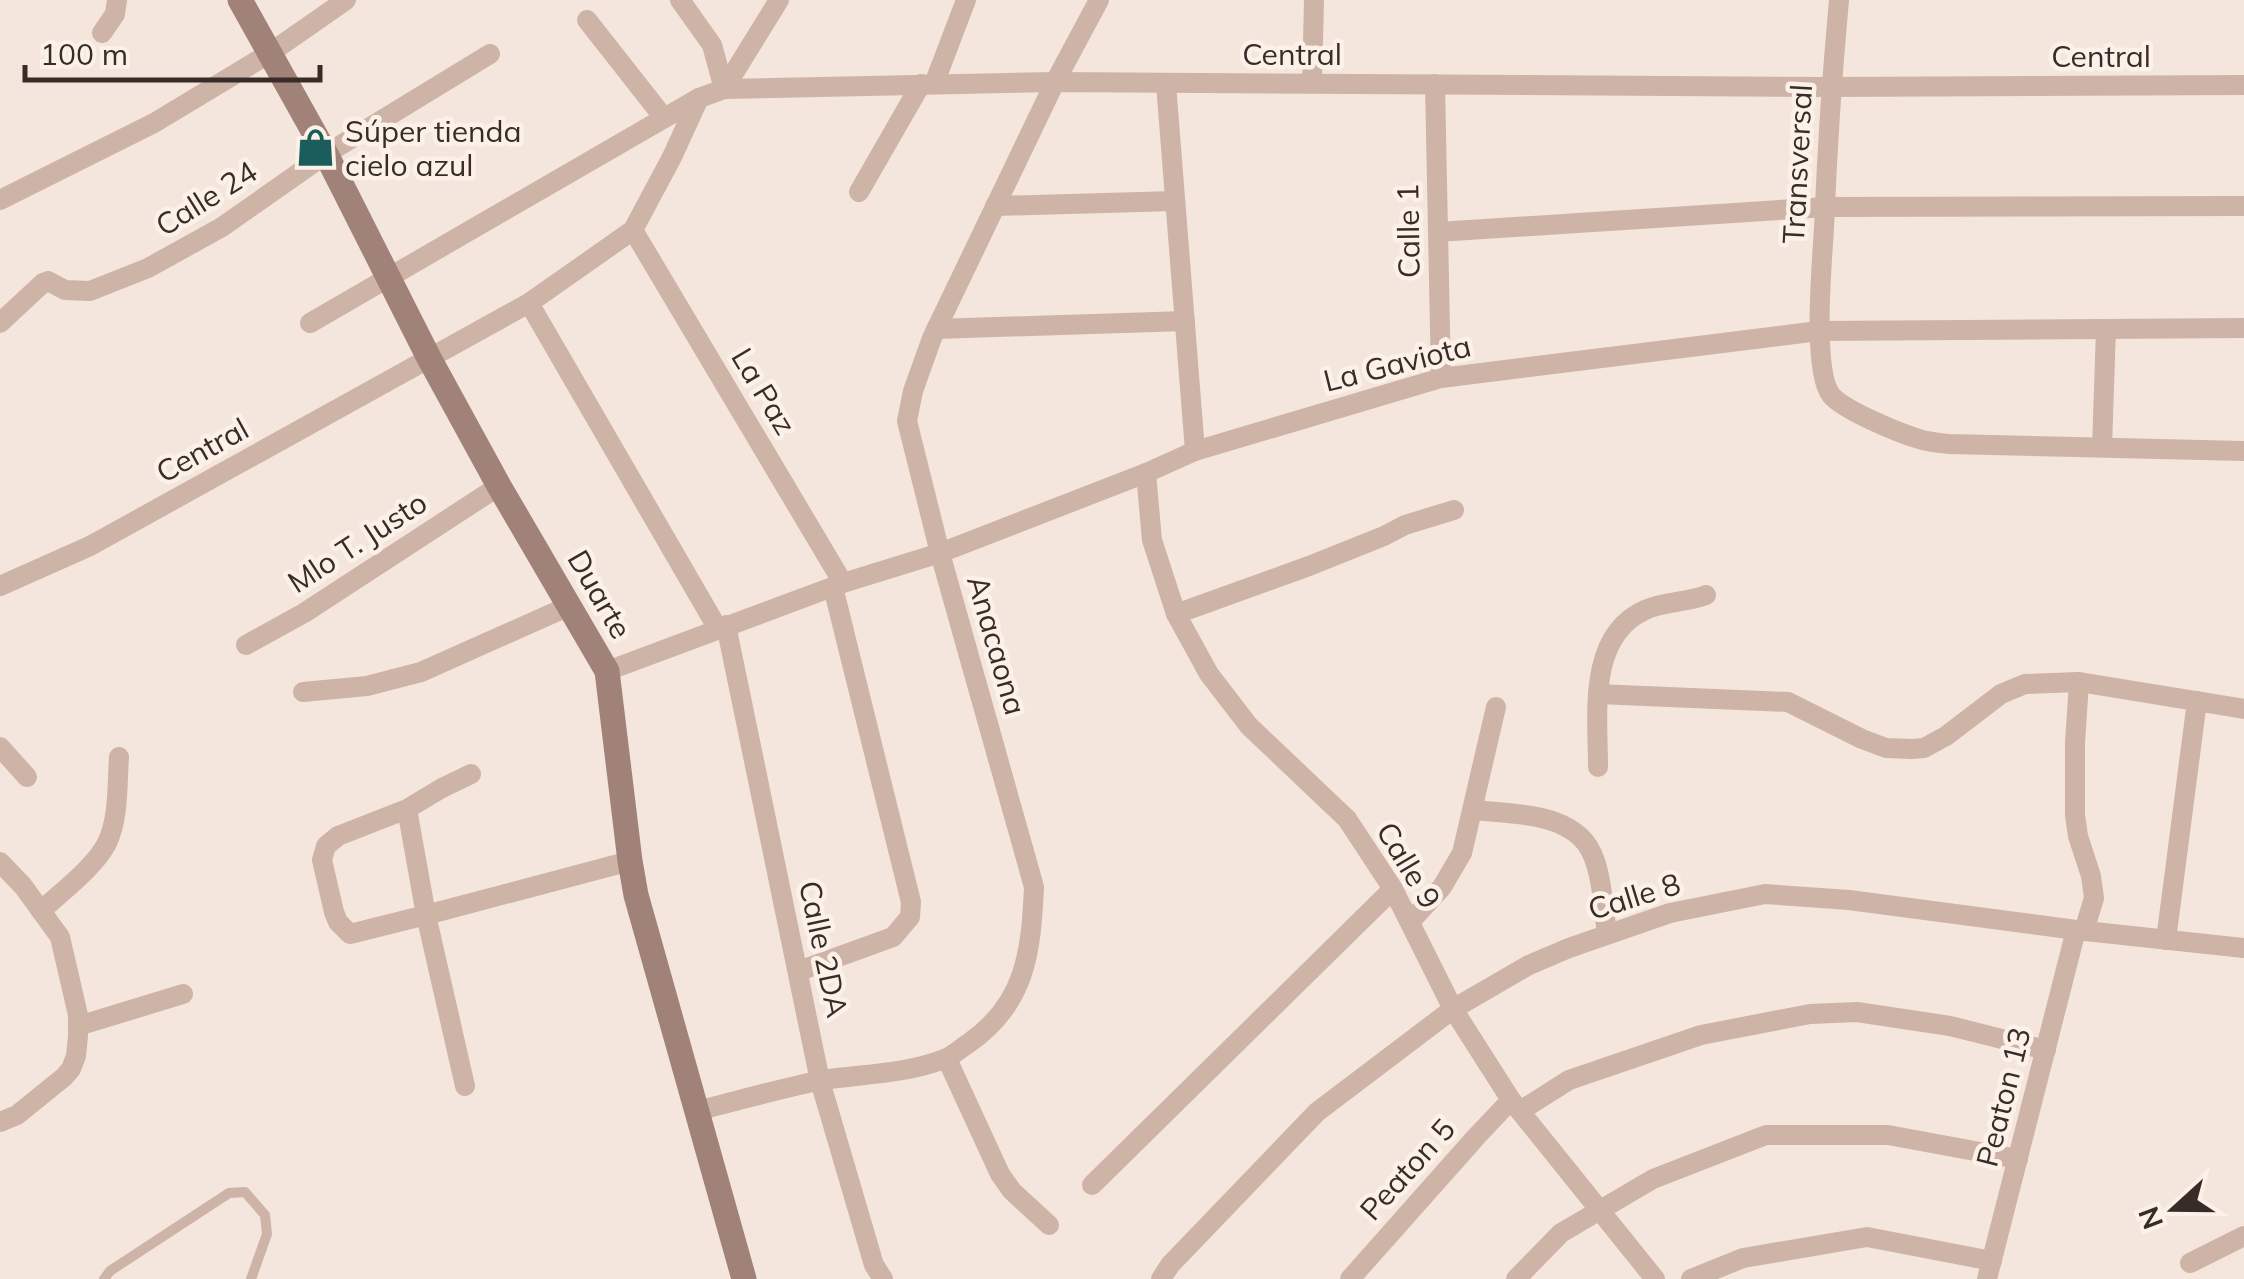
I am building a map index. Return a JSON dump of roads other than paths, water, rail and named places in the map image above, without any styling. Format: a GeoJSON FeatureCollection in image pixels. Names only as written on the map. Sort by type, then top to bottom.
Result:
{"type":"FeatureCollection","features":[{"type":"Feature","properties":{"kind":"street"},"geometry":{"type":"LineString","coordinates":[[102,33],[115,14],[117,0]]}},
{"type":"Feature","properties":{"kind":"street","name":"Duarte"},"geometry":{"type":"LineString","coordinates":[[240,0],[326,154],[499,486],[607,671],[636,896],[744,1279]]}},
{"type":"Feature","properties":{"kind":"street"},"geometry":{"type":"LineString","coordinates":[[0,200],[154,124],[270,53],[346,0]]}},
{"type":"Feature","properties":{"kind":"street"},"geometry":{"type":"LineString","coordinates":[[680,0],[712,45],[724,89]]}},
{"type":"Feature","properties":{"kind":"street"},"geometry":{"type":"LineString","coordinates":[[724,89],[779,0]]}},
{"type":"Feature","properties":{"kind":"street"},"geometry":{"type":"LineString","coordinates":[[858,192],[927,84],[966,0]]}},
{"type":"Feature","properties":{"kind":"street","name":"Anacaona"},"geometry":{"type":"LineString","coordinates":[[696,1111],[820,1081],[912,1068],[947,1058],[987,1030],[1014,998],[1032,926],[1034,888],[907,421],[913,391],[936,330],[1055,82],[1099,0]]}},
{"type":"Feature","properties":{"kind":"street"},"geometry":{"type":"LineString","coordinates":[[1312,84],[1314,0]]}},
{"type":"Feature","properties":{"kind":"street","name":"Transversal"},"geometry":{"type":"LineString","coordinates":[[1839,0],[1830,86],[1819,331],[1825,382],[1831,394],[1844,406],[1922,440],[2102,447]]}},
{"type":"Feature","properties":{"kind":"street"},"geometry":{"type":"LineString","coordinates":[[586,20],[664,118]]}},
{"type":"Feature","properties":{"kind":"street","name":"Calle 24"},"geometry":{"type":"LineString","coordinates":[[0,323],[43,283],[73,292],[90,290],[148,268],[222,227],[326,154],[490,54]]}},
{"type":"Feature","properties":{"kind":"street","name":"Central"},"geometry":{"type":"LineString","coordinates":[[310,324],[699,98],[724,89],[1055,82],[2244,85]]}},
{"type":"Feature","properties":{"kind":"street"},"geometry":{"type":"LineString","coordinates":[[1166,84],[1195,451]]}},
{"type":"Feature","properties":{"kind":"street","name":"Calle 1"},"geometry":{"type":"LineString","coordinates":[[1435,84],[1440,378]]}},
{"type":"Feature","properties":{"kind":"street"},"geometry":{"type":"LineString","coordinates":[[633,230],[699,98]]}},
{"type":"Feature","properties":{"kind":"street"},"geometry":{"type":"LineString","coordinates":[[995,206],[1175,201]]}},
{"type":"Feature","properties":{"kind":"street"},"geometry":{"type":"LineString","coordinates":[[1438,232],[1825,207],[2244,206]]}},
{"type":"Feature","properties":{"kind":"street","name":"Central"},"geometry":{"type":"LineString","coordinates":[[0,586],[90,546],[529,303],[633,230]]}},
{"type":"Feature","properties":{"kind":"street","name":"La Paz"},"geometry":{"type":"LineString","coordinates":[[633,230],[838,585],[912,902],[910,918],[894,937],[799,971]]}},
{"type":"Feature","properties":{"kind":"street","name":"Calle 2DA"},"geometry":{"type":"LineString","coordinates":[[529,303],[722,627],[820,1081],[874,1265],[882,1279]]}},
{"type":"Feature","properties":{"kind":"street"},"geometry":{"type":"LineString","coordinates":[[936,330],[1185,322]]}},
{"type":"Feature","properties":{"kind":"street","name":"La Gaviota"},"geometry":{"type":"LineString","coordinates":[[607,671],[838,585],[940,553],[1195,451],[1440,378],[1819,331],[2244,328]]}},
{"type":"Feature","properties":{"kind":"street"},"geometry":{"type":"LineString","coordinates":[[2106,329],[2102,447],[2244,451]]}},
{"type":"Feature","properties":{"kind":"street","name":"Calle 9"},"geometry":{"type":"LineString","coordinates":[[1146,473],[1152,540],[1176,614],[1209,674],[1249,726],[1347,820],[1394,889],[1453,1010],[1516,1105],[1655,1279]]}},
{"type":"Feature","properties":{"kind":"street","name":"Mlo T. Justo"},"geometry":{"type":"LineString","coordinates":[[246,645],[304,613],[499,486]]}},
{"type":"Feature","properties":{"kind":"street"},"geometry":{"type":"LineString","coordinates":[[1176,614],[1309,566],[1406,524],[1454,510]]}},
{"type":"Feature","properties":{"kind":"street"},"geometry":{"type":"LineString","coordinates":[[1598,767],[1598,694],[1610,641],[1620,628],[1646,609],[1706,595]]}},
{"type":"Feature","properties":{"kind":"street"},"geometry":{"type":"LineString","coordinates":[[302,692],[367,686],[421,672],[569,606]]}},
{"type":"Feature","properties":{"kind":"street"},"geometry":{"type":"LineString","coordinates":[[1598,694],[1788,702],[1862,739],[1886,748],[1912,750],[1946,736],[2001,694],[2025,684],[2079,682],[2244,709]]}},
{"type":"Feature","properties":{"kind":"street","name":"Peaton 13"},"geometry":{"type":"LineString","coordinates":[[1989,1270],[2046,1050],[2080,930],[2094,898],[2075,815],[2079,682]]}},
{"type":"Feature","properties":{"kind":"street"},"geometry":{"type":"LineString","coordinates":[[2166,940],[2197,702]]}},
{"type":"Feature","properties":{"kind":"street"},"geometry":{"type":"LineString","coordinates":[[1410,922],[1458,864],[1496,708]]}},
{"type":"Feature","properties":{"kind":"street"},"geometry":{"type":"LineString","coordinates":[[0,747],[27,777]]}},
{"type":"Feature","properties":{"kind":"street"},"geometry":{"type":"LineString","coordinates":[[41,911],[100,855],[108,841],[119,757]]}},
{"type":"Feature","properties":{"kind":"street"},"geometry":{"type":"LineString","coordinates":[[472,774],[407,810],[330,840],[322,860],[338,922],[350,934],[630,861]]}},
{"type":"Feature","properties":{"kind":"street"},"geometry":{"type":"LineString","coordinates":[[407,810],[426,915],[466,1086]]}},
{"type":"Feature","properties":{"kind":"street"},"geometry":{"type":"LineString","coordinates":[[1474,810],[1548,820],[1585,842],[1598,874],[1607,933]]}},
{"type":"Feature","properties":{"kind":"street"},"geometry":{"type":"LineString","coordinates":[[0,862],[60,937],[78,1015],[76,1056],[71,1069],[17,1115],[0,1122]]}},
{"type":"Feature","properties":{"kind":"street"},"geometry":{"type":"LineString","coordinates":[[1092,1185],[1394,889]]}},
{"type":"Feature","properties":{"kind":"street","name":"Calle 8"},"geometry":{"type":"LineString","coordinates":[[1161,1279],[1317,1112],[1453,1010],[1529,965],[1607,933],[1670,914],[1765,894],[1849,900],[2244,948]]}},
{"type":"Feature","properties":{"kind":"street"},"geometry":{"type":"LineString","coordinates":[[78,1026],[184,994]]}},
{"type":"Feature","properties":{"kind":"street","name":"Peaton 5"},"geometry":{"type":"LineString","coordinates":[[1350,1279],[1476,1137],[1516,1105],[1569,1080],[1701,1035],[1810,1014],[1857,1012],[1950,1026],[2046,1050]]}},
{"type":"Feature","properties":{"kind":"street"},"geometry":{"type":"LineString","coordinates":[[947,1058],[1000,1174],[1012,1191],[1049,1225]]}},
{"type":"Feature","properties":{"kind":"street"},"geometry":{"type":"LineString","coordinates":[[1516,1279],[1561,1233],[1653,1178],[1766,1135],[1888,1135],[2018,1159]]}},
{"type":"Feature","properties":{"kind":"street"},"geometry":{"type":"LineString","coordinates":[[2190,1262],[2244,1236]]}},
{"type":"Feature","properties":{"kind":"street"},"geometry":{"type":"LineString","coordinates":[[1691,1279],[1742,1258],[1867,1237],[1989,1270]]}},
{"type":"Feature","properties":{"kind":"lane"},"geometry":{"type":"LineString","coordinates":[[104,1279],[110,1271],[229,1193],[245,1192],[266,1216],[267,1234],[252,1279]]}},
{"type":"Feature","properties":{"kind":"place","name":"Súper tienda cielo azul"},"geometry":{"type":"Point","coordinates":[315,148]}}]}
